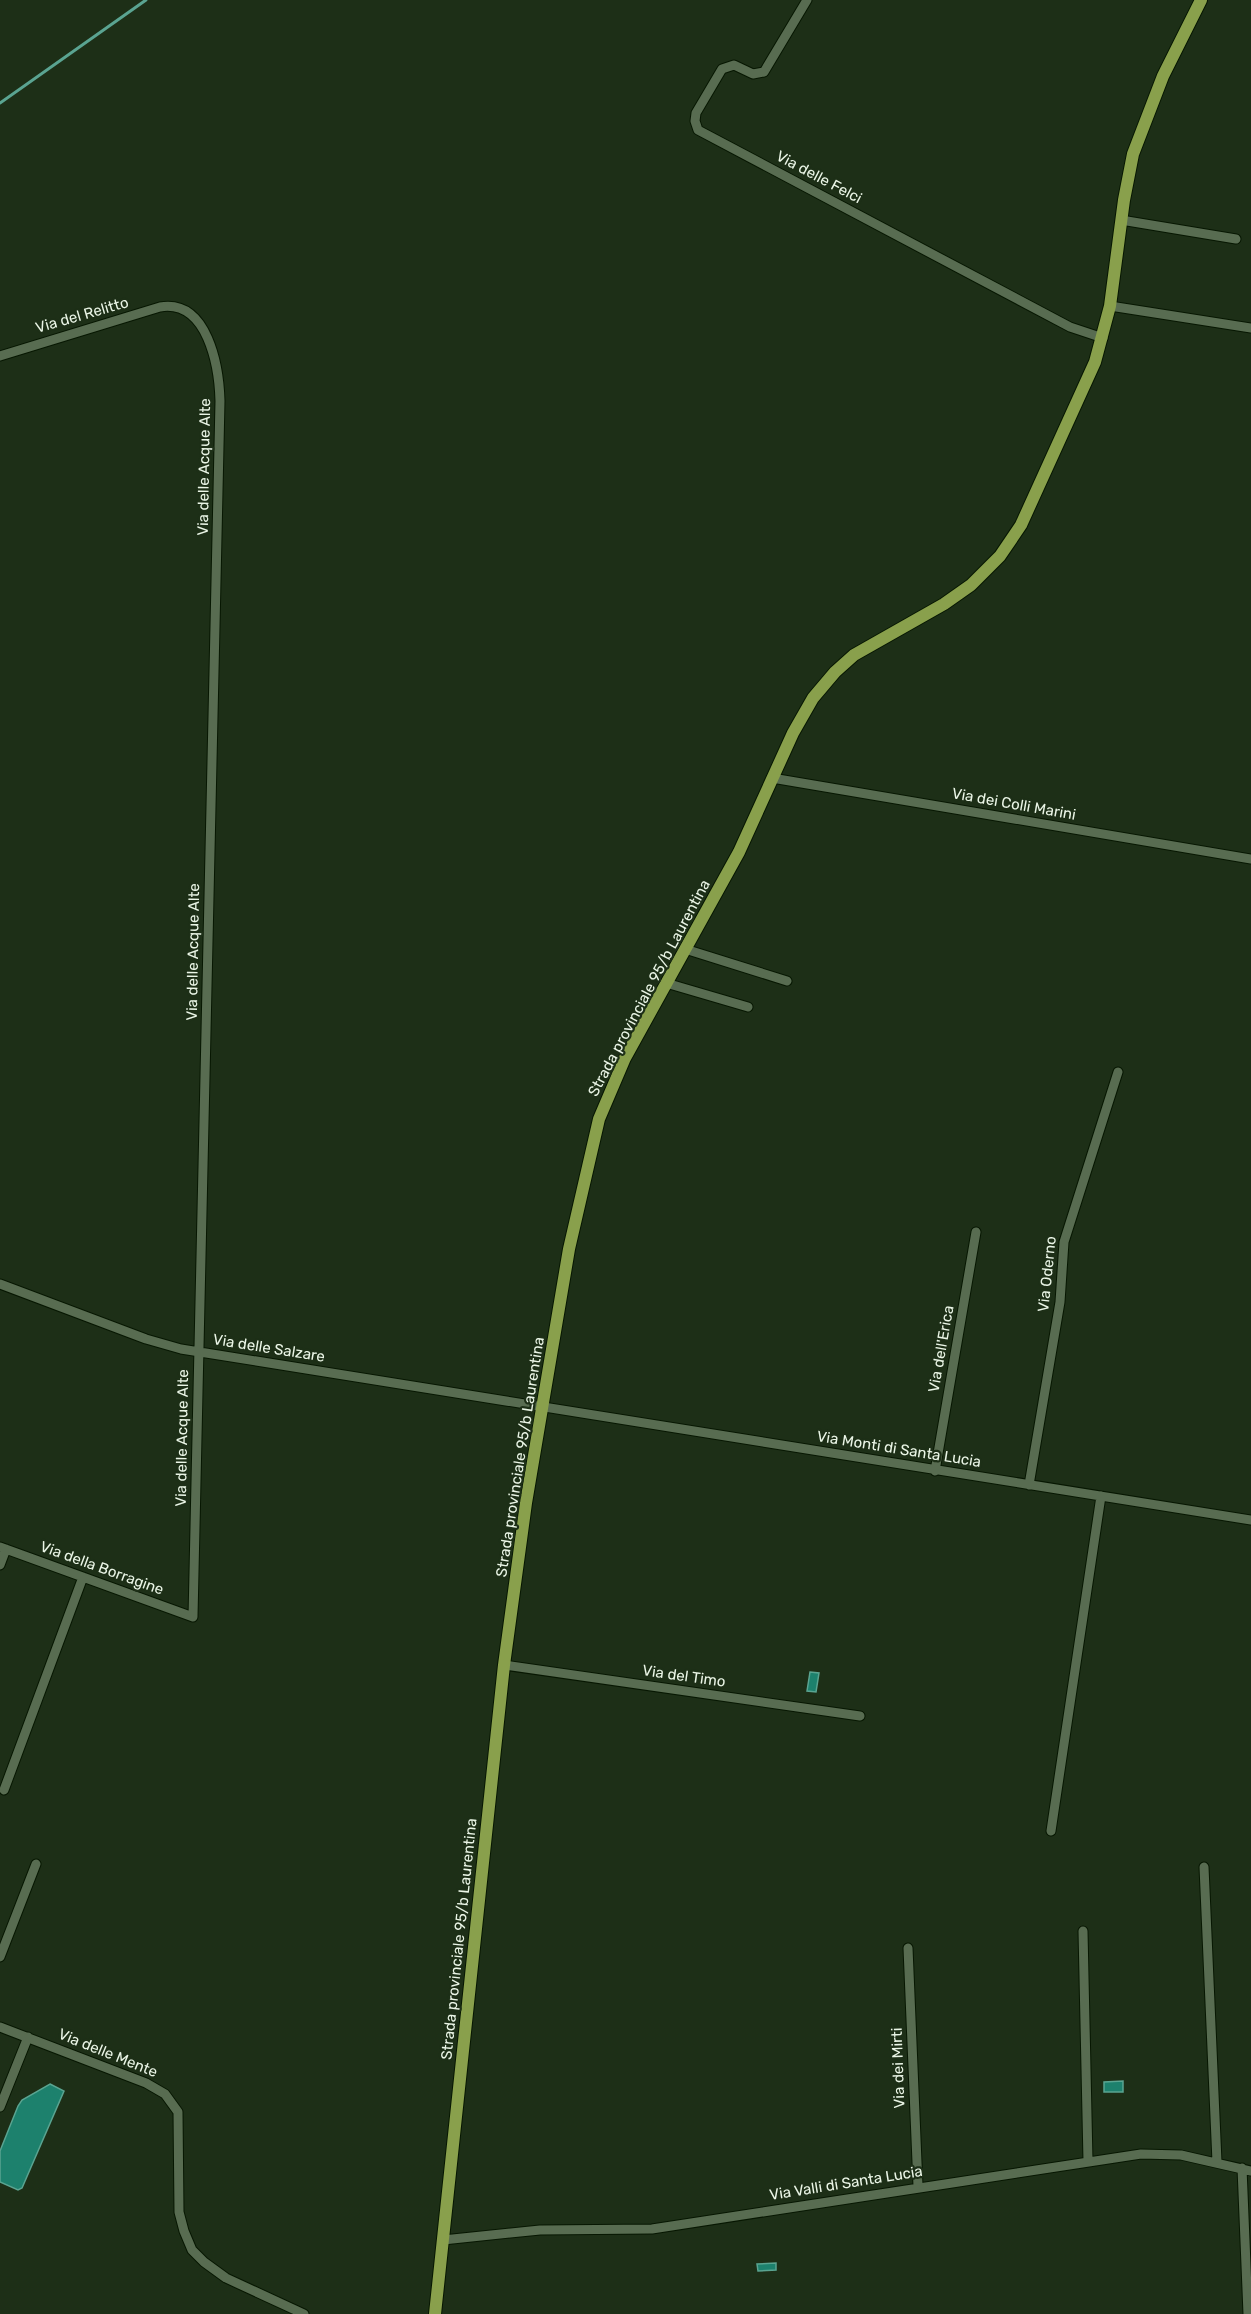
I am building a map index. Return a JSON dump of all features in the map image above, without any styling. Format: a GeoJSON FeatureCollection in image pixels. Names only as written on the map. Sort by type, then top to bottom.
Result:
{"type":"FeatureCollection","features":[{"type":"Feature","properties":{"kind":"main road","name":"Strada provinciale 95/b Laurentina"},"geometry":{"type":"LineString","coordinates":[[435,2314],[504,1665],[542,1407],[569,1249],[597,1126],[619,1072],[739,852],[772,778],[809,705],[839,668],[864,648],[964,590],[987,570],[1008,546],[1029,511],[1087,382],[1103,338],[1110,306],[1131,163],[1143,124],[1168,64],[1201,0]]}},
{"type":"Feature","properties":{"kind":"street","name":"Via delle Felci"},"geometry":{"type":"LineString","coordinates":[[807,0],[764,72],[753,74],[734,64],[722,69],[696,113],[697,128],[1070,327],[1103,338]]}},
{"type":"Feature","properties":{"kind":"street"},"geometry":{"type":"LineString","coordinates":[[1121,220],[1236,239]]}},
{"type":"Feature","properties":{"kind":"street"},"geometry":{"type":"LineString","coordinates":[[1110,306],[1251,328]]}},
{"type":"Feature","properties":{"kind":"street","name":"Via del Relitto"},"geometry":{"type":"LineString","coordinates":[[0,356],[163,307],[174,307]]}},
{"type":"Feature","properties":{"kind":"street","name":"Via delle Acque Alte"},"geometry":{"type":"LineString","coordinates":[[174,307],[192,316],[206,334],[218,373],[220,401],[193,1617]]}},
{"type":"Feature","properties":{"kind":"street","name":"Via dei Colli Marini"},"geometry":{"type":"LineString","coordinates":[[772,778],[1251,859]]}},
{"type":"Feature","properties":{"kind":"street"},"geometry":{"type":"LineString","coordinates":[[685,949],[787,981]]}},
{"type":"Feature","properties":{"kind":"street"},"geometry":{"type":"LineString","coordinates":[[666,983],[748,1007]]}},
{"type":"Feature","properties":{"kind":"street","name":"Via Oderno"},"geometry":{"type":"LineString","coordinates":[[1029,1485],[1060,1302],[1064,1242],[1118,1072]]}},
{"type":"Feature","properties":{"kind":"street","name":"Via dell'Erica"},"geometry":{"type":"LineString","coordinates":[[935,1471],[976,1232]]}},
{"type":"Feature","properties":{"kind":"street","name":"Via delle Salzare"},"geometry":{"type":"LineString","coordinates":[[0,1284],[146,1340],[199,1352],[542,1407]]}},
{"type":"Feature","properties":{"kind":"street","name":"Via Monti di Santa Lucia"},"geometry":{"type":"LineString","coordinates":[[542,1407],[1251,1520]]}},
{"type":"Feature","properties":{"kind":"street"},"geometry":{"type":"LineString","coordinates":[[1051,1831],[1101,1496]]}},
{"type":"Feature","properties":{"kind":"street"},"geometry":{"type":"LineString","coordinates":[[0,1565],[3,1548]]}},
{"type":"Feature","properties":{"kind":"street","name":"Via della Borragine"},"geometry":{"type":"LineString","coordinates":[[3,1548],[193,1617]]}},
{"type":"Feature","properties":{"kind":"street"},"geometry":{"type":"LineString","coordinates":[[4,1790],[82,1577]]}},
{"type":"Feature","properties":{"kind":"street","name":"Via del Timo"},"geometry":{"type":"LineString","coordinates":[[504,1665],[860,1716]]}},
{"type":"Feature","properties":{"kind":"street"},"geometry":{"type":"LineString","coordinates":[[0,1957],[36,1864]]}},
{"type":"Feature","properties":{"kind":"street"},"geometry":{"type":"LineString","coordinates":[[1204,1867],[1217,2162]]}},
{"type":"Feature","properties":{"kind":"street"},"geometry":{"type":"LineString","coordinates":[[1083,1932],[1088,2161]]}},
{"type":"Feature","properties":{"kind":"street","name":"Via dei Mirti"},"geometry":{"type":"LineString","coordinates":[[908,1948],[918,2187]]}},
{"type":"Feature","properties":{"kind":"street","name":"Via delle Mente"},"geometry":{"type":"LineString","coordinates":[[0,2026],[146,2083],[168,2096],[179,2117],[179,2205],[190,2246],[204,2262],[226,2278],[304,2314]]}},
{"type":"Feature","properties":{"kind":"street"},"geometry":{"type":"LineString","coordinates":[[0,2107],[28,2037]]}},
{"type":"Feature","properties":{"kind":"street","name":"Via Valli di Santa Lucia"},"geometry":{"type":"LineString","coordinates":[[443,2240],[540,2230],[652,2229],[1088,2161],[1156,2153],[1217,2162],[1246,2169]]}},
{"type":"Feature","properties":{"kind":"street"},"geometry":{"type":"LineString","coordinates":[[1246,2169],[1248,2314]]}},
{"type":"Feature","properties":{"kind":"water"},"geometry":{"type":"Polygon","coordinates":[[[810,1672],[819,1673],[816,1692],[807,1691],[810,1672]]]}},
{"type":"Feature","properties":{"kind":"water"},"geometry":{"type":"Polygon","coordinates":[[[1123,2081],[1123,2092],[1104,2092],[1104,2082],[1123,2081]]]}},
{"type":"Feature","properties":{"kind":"water"},"geometry":{"type":"Polygon","coordinates":[[[50,2084],[64,2091],[22,2188],[18,2190],[0,2182],[0,2151],[22,2100],[50,2084]]]}},
{"type":"Feature","properties":{"kind":"water"},"geometry":{"type":"Polygon","coordinates":[[[776,2263],[776,2270],[758,2271],[757,2264],[776,2263]]]}},
{"type":"Feature","properties":{"kind":"waterway"},"geometry":{"type":"LineString","coordinates":[[0,103],[146,0]]}}]}
